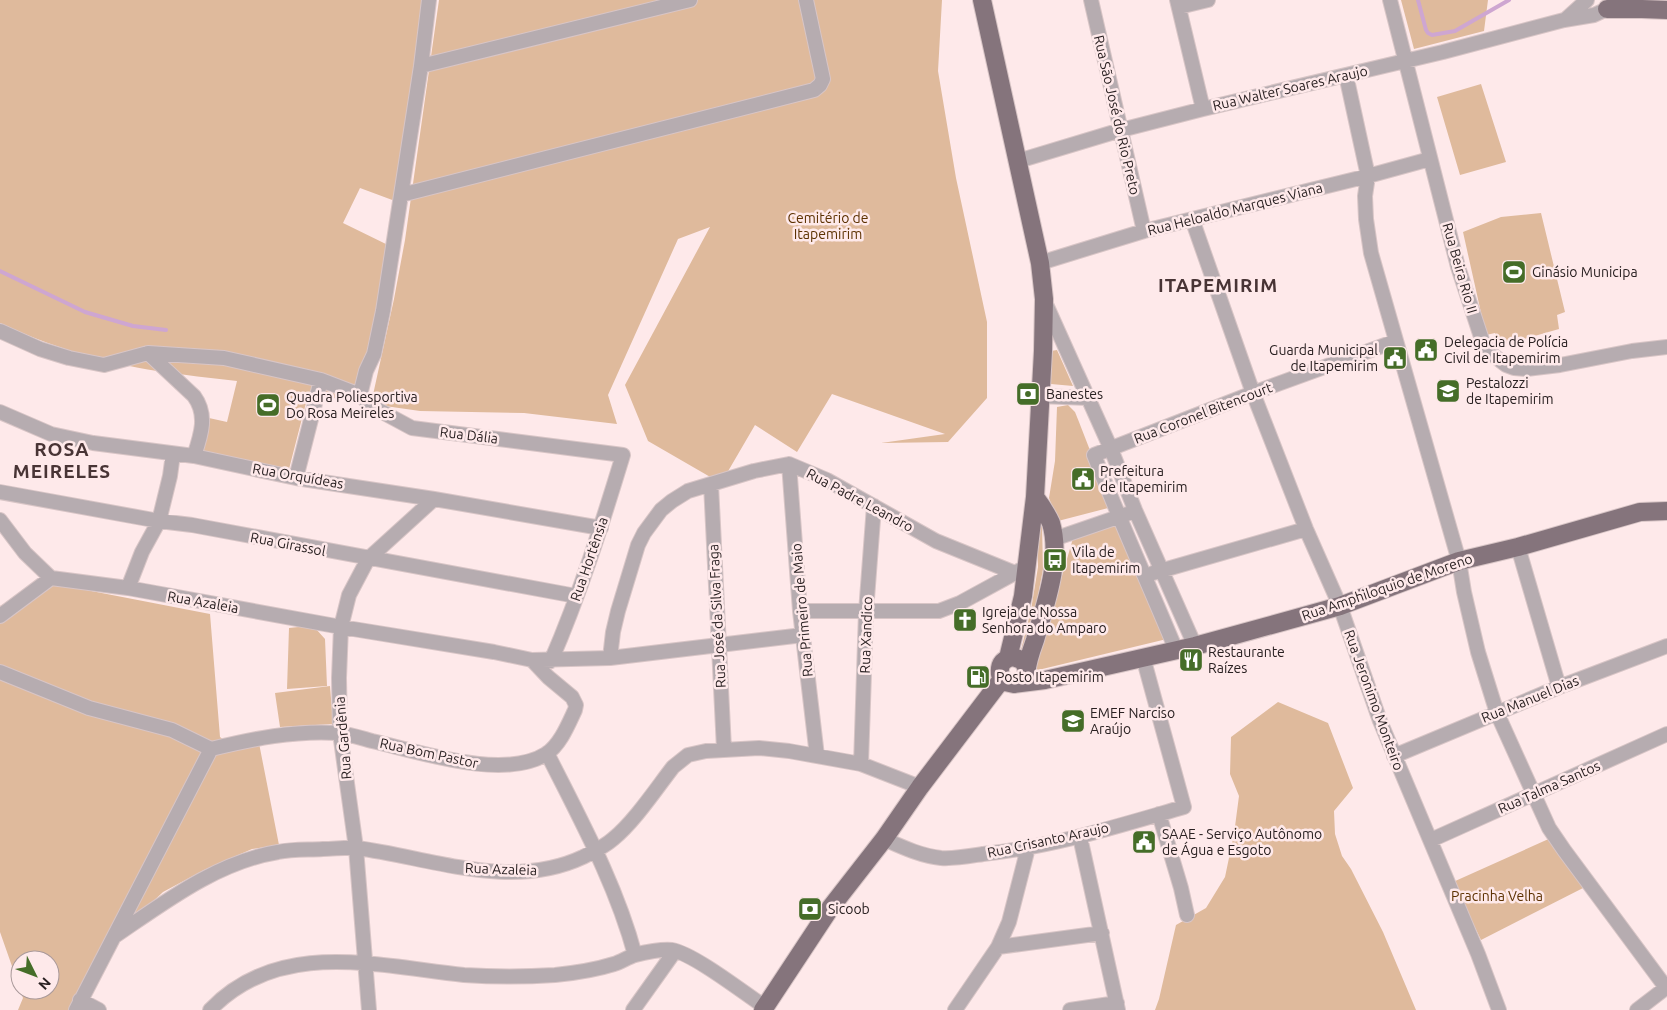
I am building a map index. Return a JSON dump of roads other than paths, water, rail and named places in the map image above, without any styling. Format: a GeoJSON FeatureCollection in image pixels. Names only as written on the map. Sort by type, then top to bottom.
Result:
{"type":"FeatureCollection","features":[{"type":"Feature","properties":{"kind":"main road"},"geometry":{"type":"LineString","coordinates":[[982,0],[1040,264],[1044,299],[1035,497],[1021,569],[1022,602],[1008,658],[1004,660],[999,669],[1015,677],[1044,680],[1176,650]]}},
{"type":"Feature","properties":{"kind":"main road"},"geometry":{"type":"LineString","coordinates":[[1641,0],[1662,10]]}},
{"type":"Feature","properties":{"kind":"main road"},"geometry":{"type":"LineString","coordinates":[[1614,5],[1662,10]]}},
{"type":"Feature","properties":{"kind":"main road"},"geometry":{"type":"LineString","coordinates":[[764,1009],[831,907],[920,787],[1015,677],[1046,601],[1054,560],[1054,539],[1050,522],[1035,497]]}},
{"type":"Feature","properties":{"kind":"main road","name":"Rua Amphiloquio de Moreno"},"geometry":{"type":"LineString","coordinates":[[1176,650],[1340,606],[1459,560],[1518,547],[1640,512],[1667,511]]}},
{"type":"Feature","properties":{"kind":"street"},"geometry":{"type":"LineString","coordinates":[[360,394],[366,371],[374,354],[379,328],[421,66],[429,0]]}},
{"type":"Feature","properties":{"kind":"street"},"geometry":{"type":"LineString","coordinates":[[421,66],[690,0]]}},
{"type":"Feature","properties":{"kind":"street"},"geometry":{"type":"LineString","coordinates":[[401,195],[814,90],[820,86],[822,79],[806,0]]}},
{"type":"Feature","properties":{"kind":"street","name":"Rua São José do Rio Preto"},"geometry":{"type":"LineString","coordinates":[[1091,0],[1144,231]]}},
{"type":"Feature","properties":{"kind":"street"},"geometry":{"type":"LineString","coordinates":[[1203,109],[1178,4],[1208,0]]}},
{"type":"Feature","properties":{"kind":"street","name":"Rua Beira Rio II"},"geometry":{"type":"LineString","coordinates":[[1390,0],[1458,267],[1482,340],[1499,361],[1514,368],[1542,368],[1632,351],[1667,347]]}},
{"type":"Feature","properties":{"kind":"street","name":"Rua Walter Soares Araujo"},"geometry":{"type":"LineString","coordinates":[[1564,20],[1587,0]]}},
{"type":"Feature","properties":{"kind":"street","name":"Rua Walter Soares Araujo"},"geometry":{"type":"LineString","coordinates":[[1018,161],[1121,130],[1203,109],[1406,61],[1564,20],[1585,17],[1614,5]]}},
{"type":"Feature","properties":{"kind":"street"},"geometry":{"type":"LineString","coordinates":[[1346,75],[1368,176],[1365,196],[1367,229],[1372,253],[1459,560],[1464,592],[1478,652],[1497,713],[1549,828],[1667,988],[1637,1010]]}},
{"type":"Feature","properties":{"kind":"street","name":"Rua Heloaldo Marques Viana"},"geometry":{"type":"LineString","coordinates":[[1040,264],[1144,231],[1430,159]]}},
{"type":"Feature","properties":{"kind":"street","name":"Rua Jeronimo Monteiro"},"geometry":{"type":"LineString","coordinates":[[1192,219],[1253,394],[1306,529],[1340,606],[1380,721],[1478,954],[1499,1010]]}},
{"type":"Feature","properties":{"kind":"street"},"geometry":{"type":"LineString","coordinates":[[1044,299],[1111,449],[1161,572],[1194,646]]}},
{"type":"Feature","properties":{"kind":"street","name":"Rua Dália"},"geometry":{"type":"LineString","coordinates":[[1,335],[69,358],[104,365],[148,353],[224,358],[321,380],[360,394],[373,407],[412,428],[623,455]]}},
{"type":"Feature","properties":{"kind":"street","name":"Rua Coronel Bitencourt"},"geometry":{"type":"LineString","coordinates":[[1118,517],[1094,455],[1396,341]]}},
{"type":"Feature","properties":{"kind":"street"},"geometry":{"type":"LineString","coordinates":[[148,353],[194,396],[200,404],[202,425],[194,456]]}},
{"type":"Feature","properties":{"kind":"street"},"geometry":{"type":"LineString","coordinates":[[296,478],[321,380]]}},
{"type":"Feature","properties":{"kind":"street"},"geometry":{"type":"LineString","coordinates":[[1040,396],[1088,398]]}},
{"type":"Feature","properties":{"kind":"street","name":"Rua Orquídeas"},"geometry":{"type":"LineString","coordinates":[[0,412],[51,434],[93,443],[194,456],[296,478],[434,499],[601,528]]}},
{"type":"Feature","properties":{"kind":"street"},"geometry":{"type":"LineString","coordinates":[[128,588],[142,552],[159,521],[170,476],[173,454]]}},
{"type":"Feature","properties":{"kind":"street","name":"Rua Hortênsia"},"geometry":{"type":"LineString","coordinates":[[551,660],[601,528],[623,455]]}},
{"type":"Feature","properties":{"kind":"street","name":"Rua Padre Leandro"},"geometry":{"type":"LineString","coordinates":[[610,658],[618,611],[638,545],[652,520],[672,500],[688,490],[754,471],[789,464],[806,470],[936,541],[1021,569]]}},
{"type":"Feature","properties":{"kind":"street","name":"Rua Primeiro de Maio"},"geometry":{"type":"LineString","coordinates":[[789,464],[800,611],[817,756]]}},
{"type":"Feature","properties":{"kind":"street","name":"Rua José da Silva Fraga"},"geometry":{"type":"LineString","coordinates":[[711,484],[724,749]]}},
{"type":"Feature","properties":{"kind":"street","name":"Rua Girassol"},"geometry":{"type":"LineString","coordinates":[[0,492],[159,521],[192,525],[576,596]]}},
{"type":"Feature","properties":{"kind":"street","name":"Rua Gardênia"},"geometry":{"type":"LineString","coordinates":[[369,1010],[356,848],[340,733],[339,678],[341,627],[349,595],[368,559],[434,499]]}},
{"type":"Feature","properties":{"kind":"street","name":"Rua Xandico"},"geometry":{"type":"LineString","coordinates":[[861,764],[866,612],[874,506]]}},
{"type":"Feature","properties":{"kind":"street"},"geometry":{"type":"LineString","coordinates":[[1054,539],[1135,510]]}},
{"type":"Feature","properties":{"kind":"street"},"geometry":{"type":"LineString","coordinates":[[1118,517],[1145,575],[1176,650]]}},
{"type":"Feature","properties":{"kind":"street"},"geometry":{"type":"LineString","coordinates":[[0,520],[25,553],[51,578],[0,616]]}},
{"type":"Feature","properties":{"kind":"street"},"geometry":{"type":"LineString","coordinates":[[1145,575],[1161,572],[1306,529]]}},
{"type":"Feature","properties":{"kind":"street"},"geometry":{"type":"LineString","coordinates":[[1518,547],[1559,687]]}},
{"type":"Feature","properties":{"kind":"street"},"geometry":{"type":"LineString","coordinates":[[800,611],[939,611],[960,603],[1021,569]]}},
{"type":"Feature","properties":{"kind":"street","name":"Rua Azaleia"},"geometry":{"type":"LineString","coordinates":[[51,578],[128,588],[532,660],[610,658]]}},
{"type":"Feature","properties":{"kind":"street"},"geometry":{"type":"LineString","coordinates":[[610,658],[803,635]]}},
{"type":"Feature","properties":{"kind":"street","name":"Rua Manuel Dias"},"geometry":{"type":"LineString","coordinates":[[1394,756],[1559,687],[1667,646]]}},
{"type":"Feature","properties":{"kind":"street","name":"Rua Crisanto Araujo"},"geometry":{"type":"LineString","coordinates":[[884,838],[910,851],[944,858],[1028,848],[1080,837],[1184,807],[1143,657]]}},
{"type":"Feature","properties":{"kind":"street"},"geometry":{"type":"LineString","coordinates":[[532,660],[548,677],[572,697],[576,705],[565,731],[547,753],[596,851],[619,903],[635,955]]}},
{"type":"Feature","properties":{"kind":"street"},"geometry":{"type":"LineString","coordinates":[[0,672],[89,708],[172,730],[211,749],[78,1005],[99,1010]]}},
{"type":"Feature","properties":{"kind":"street","name":"Rua Bom Pastor"},"geometry":{"type":"LineString","coordinates":[[211,749],[247,740],[291,734],[340,733],[462,762],[488,766],[530,760],[547,753]]}},
{"type":"Feature","properties":{"kind":"street","name":"Rua Talma Santos"},"geometry":{"type":"LineString","coordinates":[[1430,840],[1667,734]]}},
{"type":"Feature","properties":{"kind":"street","name":"Rua Azaleia"},"geometry":{"type":"LineString","coordinates":[[115,936],[164,902],[206,878],[239,862],[281,851],[356,848],[470,869],[525,872],[557,867],[596,851],[612,840],[673,767],[680,760],[695,754],[724,749],[759,748],[817,756],[861,764],[920,787]]}},
{"type":"Feature","properties":{"kind":"street"},"geometry":{"type":"LineString","coordinates":[[1159,814],[1181,888],[1187,916]]}},
{"type":"Feature","properties":{"kind":"street"},"geometry":{"type":"LineString","coordinates":[[1070,1010],[1117,1006],[1080,837]]}},
{"type":"Feature","properties":{"kind":"street"},"geometry":{"type":"LineString","coordinates":[[955,1010],[998,947],[1013,909],[1028,848]]}},
{"type":"Feature","properties":{"kind":"street"},"geometry":{"type":"LineString","coordinates":[[998,947],[1102,933]]}},
{"type":"Feature","properties":{"kind":"street"},"geometry":{"type":"LineString","coordinates":[[210,1010],[236,988],[268,971],[298,964],[327,961],[364,963],[472,975],[514,977],[588,971],[615,964],[635,955],[661,951],[675,951],[699,962],[764,1009]]}},
{"type":"Feature","properties":{"kind":"street"},"geometry":{"type":"LineString","coordinates":[[634,1010],[675,951]]}},
{"type":"Feature","properties":{"kind":"waterway"},"geometry":{"type":"LineString","coordinates":[[1418,0],[1426,30],[1432,35],[1455,31],[1509,0]]}},
{"type":"Feature","properties":{"kind":"waterway"},"geometry":{"type":"LineString","coordinates":[[0,271],[85,312],[133,326],[166,330]]}},
{"type":"Feature","properties":{"kind":"place","name":"Ginásio Municipa"},"geometry":{"type":"Point","coordinates":[1514,272]}},
{"type":"Feature","properties":{"kind":"place","name":"Delegacia de Polícia Civil de Itapemirim"},"geometry":{"type":"Point","coordinates":[1426,350]}},
{"type":"Feature","properties":{"kind":"place","name":"Guarda Municipal de Itapemirim"},"geometry":{"type":"Point","coordinates":[1395,358]}},
{"type":"Feature","properties":{"kind":"place","name":"Pestalozzi de Itapemirim"},"geometry":{"type":"Point","coordinates":[1448,391]}},
{"type":"Feature","properties":{"kind":"place","name":"Banestes"},"geometry":{"type":"Point","coordinates":[1028,394]}},
{"type":"Feature","properties":{"kind":"place","name":"Quadra Poliesportiva Do Rosa Meireles"},"geometry":{"type":"Point","coordinates":[268,405]}},
{"type":"Feature","properties":{"kind":"place","name":"Prefeitura de Itapemirim"},"geometry":{"type":"Point","coordinates":[1083,479]}},
{"type":"Feature","properties":{"kind":"place","name":"Vila de Itapemirim"},"geometry":{"type":"Point","coordinates":[1055,560]}},
{"type":"Feature","properties":{"kind":"place","name":"Igreja de Nossa Senhora do Amparo"},"geometry":{"type":"Point","coordinates":[965,620]}},
{"type":"Feature","properties":{"kind":"place","name":"Restaurante Raízes"},"geometry":{"type":"Point","coordinates":[1191,660]}},
{"type":"Feature","properties":{"kind":"place","name":"Posto Itapemirim"},"geometry":{"type":"Point","coordinates":[978,677]}},
{"type":"Feature","properties":{"kind":"place","name":"EMEF Narciso Araújo"},"geometry":{"type":"Point","coordinates":[1073,721]}},
{"type":"Feature","properties":{"kind":"place","name":"SAAE - Serviço Autônomo de Água e Esgoto"},"geometry":{"type":"Point","coordinates":[1144,842]}},
{"type":"Feature","properties":{"kind":"place","name":"Sicoob"},"geometry":{"type":"Point","coordinates":[810,909]}},
{"type":"Feature","properties":{"kind":"district","name":"ITAPEMIRIM"},"geometry":{"type":"Point","coordinates":[1218,285]}},
{"type":"Feature","properties":{"kind":"district","name":"ROSA MEIRELES"},"geometry":{"type":"Point","coordinates":[62,460]}},
{"type":"Feature","properties":{"kind":"park label","name":"Cemitério de Itapemirim"},"geometry":{"type":"Point","coordinates":[828,226]}},
{"type":"Feature","properties":{"kind":"park label","name":"Pracinha Velha"},"geometry":{"type":"Point","coordinates":[1497,896]}}]}
